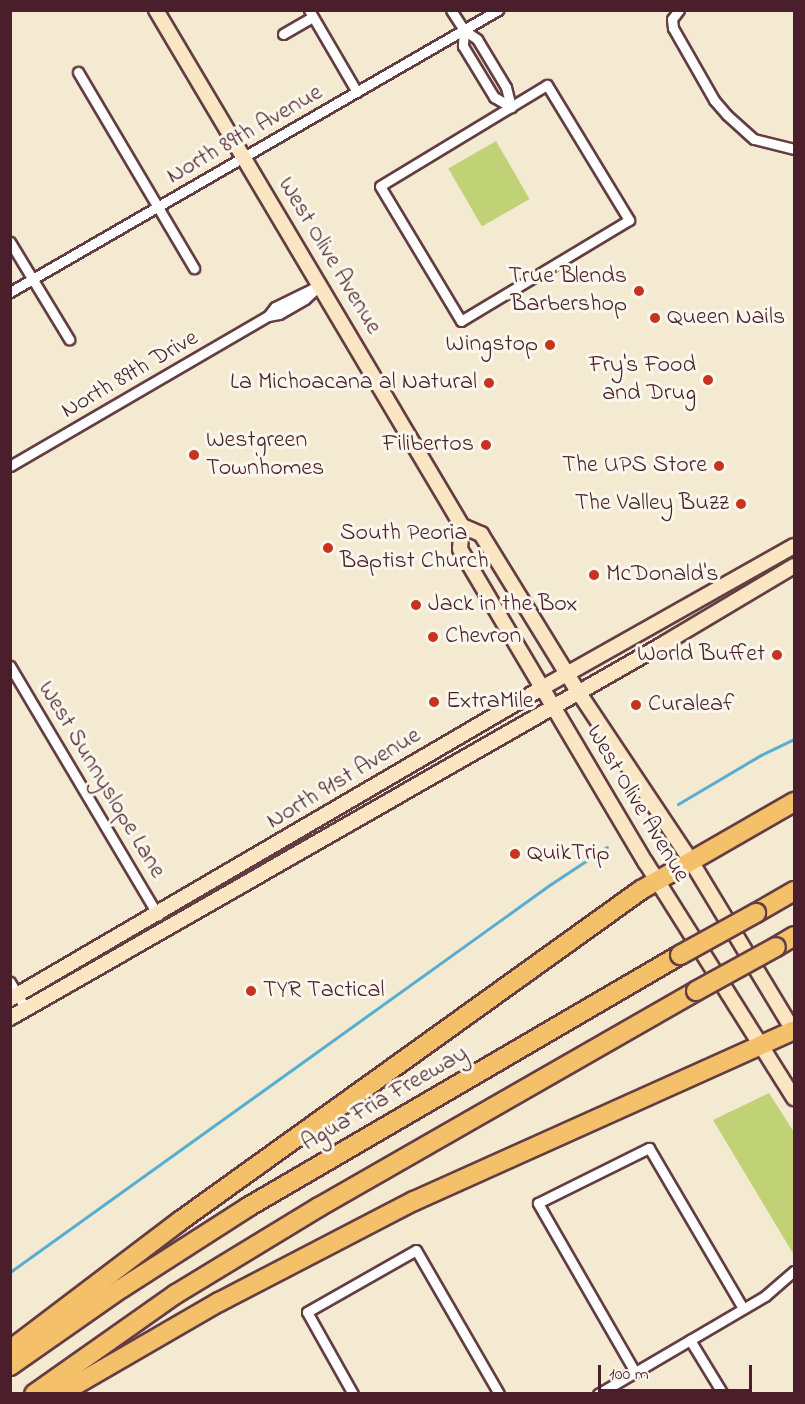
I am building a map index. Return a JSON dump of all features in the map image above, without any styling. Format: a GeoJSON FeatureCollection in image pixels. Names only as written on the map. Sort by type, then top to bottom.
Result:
{"type":"FeatureCollection","features":[{"type":"Feature","properties":{"kind":"highway"},"geometry":{"type":"LineString","coordinates":[[10,1350],[180,1221],[657,881],[795,802]]}},
{"type":"Feature","properties":{"kind":"highway","name":"Agua Fria Freeway"},"geometry":{"type":"LineString","coordinates":[[10,1366],[122,1288],[248,1207],[680,955],[795,891]]}},
{"type":"Feature","properties":{"kind":"highway"},"geometry":{"type":"LineString","coordinates":[[34,1394],[207,1275],[319,1207],[795,936]]}},
{"type":"Feature","properties":{"kind":"highway"},"geometry":{"type":"LineString","coordinates":[[60,1394],[219,1302],[414,1201],[794,1030]]}},
{"type":"Feature","properties":{"kind":"main road","name":"West Olive Avenue"},"geometry":{"type":"LineString","coordinates":[[156,10],[462,526],[460,549],[657,881],[759,1046],[795,1098]]}},
{"type":"Feature","properties":{"kind":"main road","name":"West Olive Avenue"},"geometry":{"type":"LineString","coordinates":[[462,526],[481,534],[579,693],[691,861],[794,1030]]}},
{"type":"Feature","properties":{"kind":"main road","name":"North 91st Avenue"},"geometry":{"type":"LineString","coordinates":[[14,997],[159,915],[542,688],[795,546]]}},
{"type":"Feature","properties":{"kind":"main road","name":"North 91st Avenue"},"geometry":{"type":"LineString","coordinates":[[10,1018],[579,693],[795,566]]}},
{"type":"Feature","properties":{"kind":"main road"},"geometry":{"type":"LineString","coordinates":[[398,773],[408,790]]}},
{"type":"Feature","properties":{"kind":"main road"},"geometry":{"type":"LineString","coordinates":[[286,840],[295,855]]}},
{"type":"Feature","properties":{"kind":"main road"},"geometry":{"type":"LineString","coordinates":[[159,915],[167,929]]}},
{"type":"Feature","properties":{"kind":"street"},"geometry":{"type":"LineString","coordinates":[[451,10],[464,30],[477,39],[506,87],[511,107]]}},
{"type":"Feature","properties":{"kind":"street","name":"North 89th Avenue"},"geometry":{"type":"LineString","coordinates":[[10,292],[244,159],[498,10]]}},
{"type":"Feature","properties":{"kind":"street"},"geometry":{"type":"LineString","coordinates":[[679,10],[672,19],[673,28],[714,100],[727,116],[754,139],[795,149]]}},
{"type":"Feature","properties":{"kind":"street"},"geometry":{"type":"LineString","coordinates":[[283,34],[311,14],[357,92]]}},
{"type":"Feature","properties":{"kind":"street"},"geometry":{"type":"LineString","coordinates":[[464,30],[464,46],[494,97],[511,107]]}},
{"type":"Feature","properties":{"kind":"street"},"geometry":{"type":"LineString","coordinates":[[477,69],[490,61]]}},
{"type":"Feature","properties":{"kind":"street"},"geometry":{"type":"LineString","coordinates":[[78,72],[194,267]]}},
{"type":"Feature","properties":{"kind":"street"},"geometry":{"type":"LineString","coordinates":[[547,85],[629,220],[461,321],[380,186],[511,107],[547,85]]}},
{"type":"Feature","properties":{"kind":"street"},"geometry":{"type":"LineString","coordinates":[[10,242],[69,339]]}},
{"type":"Feature","properties":{"kind":"street","name":"North 89th Drive"},"geometry":{"type":"LineString","coordinates":[[10,466],[268,316],[279,314],[305,299],[320,285]]}},
{"type":"Feature","properties":{"kind":"street","name":"West Sunnyslope Lane"},"geometry":{"type":"LineString","coordinates":[[10,666],[159,915]]}},
{"type":"Feature","properties":{"kind":"street"},"geometry":{"type":"LineString","coordinates":[[10,982],[14,997],[26,1010]]}},
{"type":"Feature","properties":{"kind":"street"},"geometry":{"type":"LineString","coordinates":[[635,1372],[538,1203],[649,1148],[743,1308]]}},
{"type":"Feature","properties":{"kind":"street"},"geometry":{"type":"LineString","coordinates":[[353,1394],[307,1312],[416,1250],[499,1394]]}},
{"type":"Feature","properties":{"kind":"street"},"geometry":{"type":"LineString","coordinates":[[598,1394],[778,1287],[795,1271]]}},
{"type":"Feature","properties":{"kind":"street"},"geometry":{"type":"LineString","coordinates":[[690,1340],[723,1394]]}},
{"type":"Feature","properties":{"kind":"green space"},"geometry":{"type":"Polygon","coordinates":[[[496,141],[530,199],[482,227],[448,169],[496,141]]]}},
{"type":"Feature","properties":{"kind":"green space"},"geometry":{"type":"Polygon","coordinates":[[[769,1093],[794,1132],[794,1255],[713,1120],[769,1093]]]}},
{"type":"Feature","properties":{"kind":"waterway"},"geometry":{"type":"LineString","coordinates":[[678,804],[761,755],[794,739]]}},
{"type":"Feature","properties":{"kind":"waterway"},"geometry":{"type":"LineString","coordinates":[[10,1272],[551,884],[607,847]]}},
{"type":"Feature","properties":{"kind":"place","name":"True Blends Barbershop"},"geometry":{"type":"Point","coordinates":[639,291]}},
{"type":"Feature","properties":{"kind":"place","name":"Queen Nails"},"geometry":{"type":"Point","coordinates":[655,318]}},
{"type":"Feature","properties":{"kind":"place","name":"Wingstop"},"geometry":{"type":"Point","coordinates":[550,345]}},
{"type":"Feature","properties":{"kind":"place","name":"Fry's Food and Drug"},"geometry":{"type":"Point","coordinates":[708,380]}},
{"type":"Feature","properties":{"kind":"place","name":"La Michoacana al Natural"},"geometry":{"type":"Point","coordinates":[489,383]}},
{"type":"Feature","properties":{"kind":"place","name":"Filibertos"},"geometry":{"type":"Point","coordinates":[486,445]}},
{"type":"Feature","properties":{"kind":"place","name":"Westgreen Townhomes"},"geometry":{"type":"Point","coordinates":[194,455]}},
{"type":"Feature","properties":{"kind":"place","name":"The UPS Store"},"geometry":{"type":"Point","coordinates":[719,466]}},
{"type":"Feature","properties":{"kind":"place","name":"The Valley Buzz"},"geometry":{"type":"Point","coordinates":[741,504]}},
{"type":"Feature","properties":{"kind":"place","name":"South Peoria Baptist Church"},"geometry":{"type":"Point","coordinates":[328,548]}},
{"type":"Feature","properties":{"kind":"place","name":"McDonald's"},"geometry":{"type":"Point","coordinates":[594,575]}},
{"type":"Feature","properties":{"kind":"place","name":"Jack in the Box"},"geometry":{"type":"Point","coordinates":[416,605]}},
{"type":"Feature","properties":{"kind":"place","name":"Chevron"},"geometry":{"type":"Point","coordinates":[433,637]}},
{"type":"Feature","properties":{"kind":"place","name":"World Buffet"},"geometry":{"type":"Point","coordinates":[777,655]}},
{"type":"Feature","properties":{"kind":"place","name":"ExtraMile"},"geometry":{"type":"Point","coordinates":[434,702]}},
{"type":"Feature","properties":{"kind":"place","name":"Curaleaf"},"geometry":{"type":"Point","coordinates":[636,705]}},
{"type":"Feature","properties":{"kind":"place","name":"QuikTrip"},"geometry":{"type":"Point","coordinates":[515,854]}},
{"type":"Feature","properties":{"kind":"place","name":"TYR Tactical"},"geometry":{"type":"Point","coordinates":[251,991]}}]}
